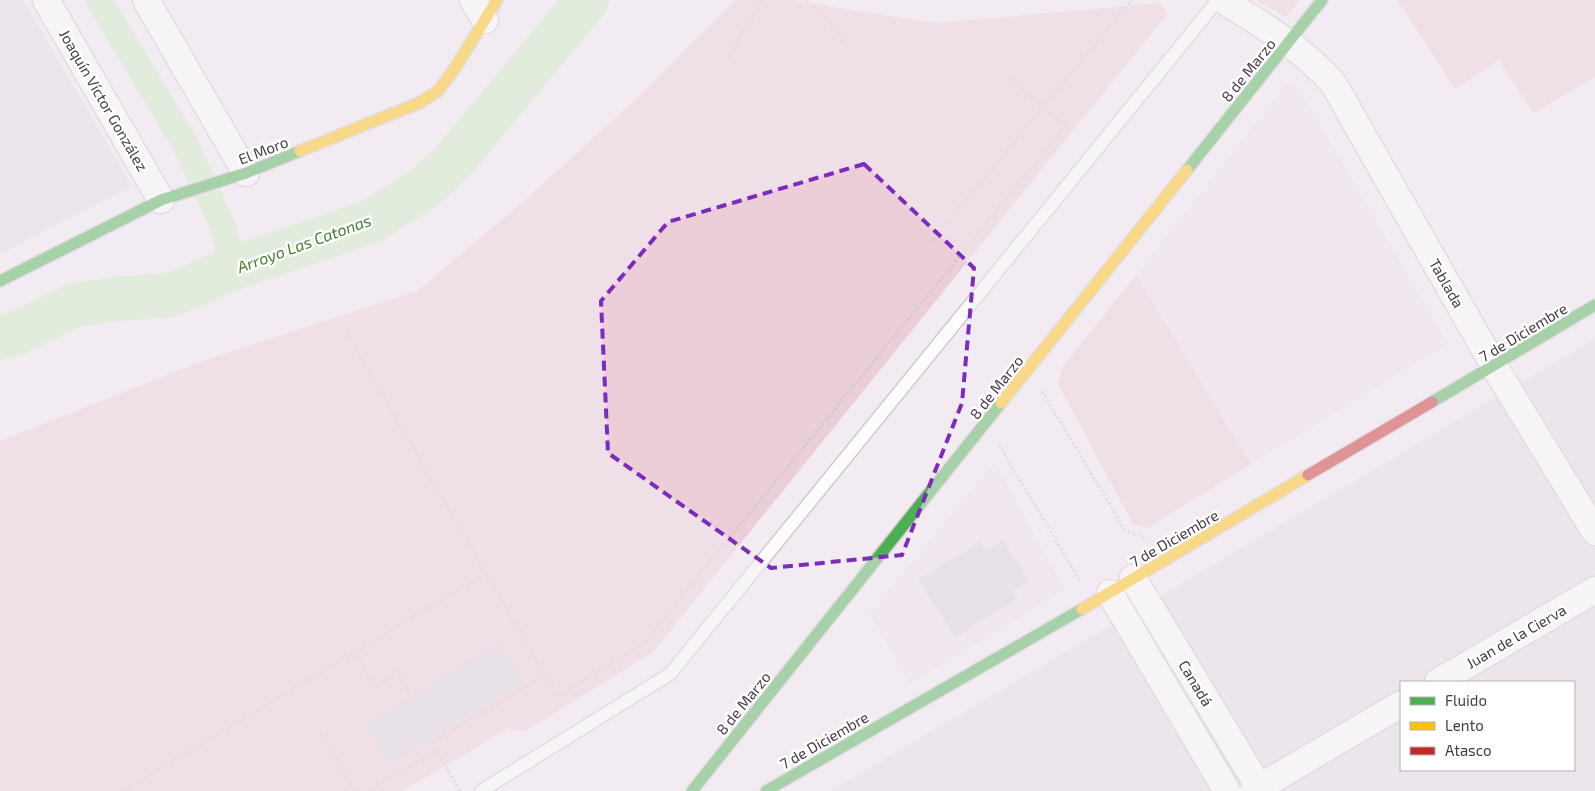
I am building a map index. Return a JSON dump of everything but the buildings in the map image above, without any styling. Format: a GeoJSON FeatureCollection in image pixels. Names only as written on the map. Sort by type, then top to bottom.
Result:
{"type":"FeatureCollection","features":[{"type":"Feature","properties":{"kind":"street","name":"Joaquín Víctor González"},"geometry":{"type":"LineString","coordinates":[[46,0],[161,200]]}},
{"type":"Feature","properties":{"kind":"street"},"geometry":{"type":"LineString","coordinates":[[146,0],[246,173]]}},
{"type":"Feature","properties":{"kind":"street","name":"Tablada"},"geometry":{"type":"LineString","coordinates":[[1223,0],[1289,42],[1334,84],[1494,366],[1595,532]]}},
{"type":"Feature","properties":{"kind":"street","name":"8 de Marzo"},"geometry":{"type":"LineString","coordinates":[[692,791],[1322,0]]}},
{"type":"Feature","properties":{"kind":"street","name":"El Moro"},"geometry":{"type":"LineString","coordinates":[[0,281],[161,200],[246,173],[419,103],[438,90],[455,68],[485,7]]}},
{"type":"Feature","properties":{"kind":"street","name":"7 de Diciembre"},"geometry":{"type":"LineString","coordinates":[[766,791],[1162,563],[1595,306]]}},
{"type":"Feature","properties":{"kind":"street","name":"Canadá"},"geometry":{"type":"LineString","coordinates":[[1133,578],[1256,789]]}},
{"type":"Feature","properties":{"kind":"street","name":"Juan de la Cierva"},"geometry":{"type":"LineString","coordinates":[[1440,681],[1595,590]]}},
{"type":"Feature","properties":{"kind":"street","name":"Canadá"},"geometry":{"type":"LineString","coordinates":[[1110,593],[1227,791]]}},
{"type":"Feature","properties":{"kind":"street"},"geometry":{"type":"LineString","coordinates":[[1256,789],[1400,705]]}},
{"type":"Feature","properties":{"kind":"lane"},"geometry":{"type":"LineString","coordinates":[[481,791],[670,674],[1218,0]]}},
{"type":"Feature","properties":{"kind":"path"},"geometry":{"type":"LineString","coordinates":[[730,58],[762,0]]}},
{"type":"Feature","properties":{"kind":"path"},"geometry":{"type":"LineString","coordinates":[[806,0],[827,18],[849,48]]}},
{"type":"Feature","properties":{"kind":"path"},"geometry":{"type":"LineString","coordinates":[[930,243],[1132,0]]}},
{"type":"Feature","properties":{"kind":"path"},"geometry":{"type":"LineString","coordinates":[[346,332],[485,574],[558,696],[644,643],[1066,126],[1009,78]]}},
{"type":"Feature","properties":{"kind":"path"},"geometry":{"type":"LineString","coordinates":[[1029,369],[1125,530],[1144,538],[1162,563]]}},
{"type":"Feature","properties":{"kind":"path"},"geometry":{"type":"LineString","coordinates":[[986,423],[1080,580],[1083,595],[1088,606]]}},
{"type":"Feature","properties":{"kind":"path"},"geometry":{"type":"LineString","coordinates":[[123,791],[485,574]]}},
{"type":"Feature","properties":{"kind":"path"},"geometry":{"type":"LineString","coordinates":[[354,652],[375,686],[397,672],[412,697]]}},
{"type":"Feature","properties":{"kind":"path"},"geometry":{"type":"LineString","coordinates":[[460,791],[432,742],[545,675]]}},
{"type":"Feature","properties":{"kind":"path"},"geometry":{"type":"LineString","coordinates":[[320,733],[355,791]]}},
{"type":"Feature","properties":{"kind":"path"},"geometry":{"type":"LineString","coordinates":[[369,791],[437,750]]}},
{"type":"Feature","properties":{"kind":"highlighted area"},"geometry":{"type":"Polygon","coordinates":[[[864,164],[974,268],[962,403],[902,555],[771,568],[608,453],[601,301],[668,222],[864,164]]]}},
{"type":"Feature","properties":{"kind":"shaded area"},"geometry":{"type":"Polygon","coordinates":[[[0,0],[23,0],[132,186],[0,254],[0,0]]]}},
{"type":"Feature","properties":{"kind":"shaded area"},"geometry":{"type":"Polygon","coordinates":[[[736,0],[791,0],[933,23],[1160,3],[1167,14],[653,652],[525,731],[509,728],[402,791],[0,791],[0,441],[205,360],[417,291],[524,201],[635,100],[736,0]]]}},
{"type":"Feature","properties":{"kind":"shaded area"},"geometry":{"type":"Polygon","coordinates":[[[1256,0],[1300,0],[1286,17],[1256,0]]]}},
{"type":"Feature","properties":{"kind":"shaded area"},"geometry":{"type":"Polygon","coordinates":[[[1397,0],[1595,0],[1595,77],[1533,113],[1499,60],[1455,89],[1397,0]]]}},
{"type":"Feature","properties":{"kind":"shaded area"},"geometry":{"type":"Polygon","coordinates":[[[1285,85],[1299,88],[1448,344],[1251,464],[1136,275],[1285,85]]]}},
{"type":"Feature","properties":{"kind":"shaded area"},"geometry":{"type":"Polygon","coordinates":[[[1136,275],[1251,464],[1147,528],[1133,524],[1058,384],[1063,366],[1136,275]]]}},
{"type":"Feature","properties":{"kind":"shaded area"},"geometry":{"type":"Polygon","coordinates":[[[1595,339],[1595,791],[831,791],[1595,339]]]}},
{"type":"Feature","properties":{"kind":"shaded area"},"geometry":{"type":"Polygon","coordinates":[[[995,462],[1065,590],[910,684],[869,613],[995,462]]]}},
{"type":"Feature","properties":{"kind":"waterway"},"geometry":{"type":"LineString","coordinates":[[99,0],[185,144],[224,229],[228,249],[223,272]]}},
{"type":"Feature","properties":{"kind":"waterway","name":"Arroyo Las Catonas"},"geometry":{"type":"LineString","coordinates":[[0,338],[19,332],[75,305],[115,299],[170,295],[223,272],[372,221],[424,188],[451,164],[587,0]]}},
{"type":"Feature","properties":{"kind":"traffic: fast"},"geometry":{"type":"LineString","coordinates":[[1187,170],[1322,0]]}},
{"type":"Feature","properties":{"kind":"traffic: fast"},"geometry":{"type":"LineString","coordinates":[[0,281],[161,200],[246,173],[300,151]]}},
{"type":"Feature","properties":{"kind":"traffic: fast"},"geometry":{"type":"LineString","coordinates":[[1432,402],[1595,305]]}},
{"type":"Feature","properties":{"kind":"traffic: fast"},"geometry":{"type":"LineString","coordinates":[[692,791],[1001,403]]}},
{"type":"Feature","properties":{"kind":"traffic: fast"},"geometry":{"type":"LineString","coordinates":[[766,791],[1082,609]]}},
{"type":"Feature","properties":{"kind":"traffic: slow"},"geometry":{"type":"LineString","coordinates":[[300,151],[419,103],[438,91],[455,68],[497,0]]}},
{"type":"Feature","properties":{"kind":"traffic: slow"},"geometry":{"type":"LineString","coordinates":[[1001,403],[1187,170]]}},
{"type":"Feature","properties":{"kind":"traffic: slow"},"geometry":{"type":"LineString","coordinates":[[1082,609],[1308,475]]}},
{"type":"Feature","properties":{"kind":"traffic: jam"},"geometry":{"type":"LineString","coordinates":[[1308,475],[1432,402]]}}]}
